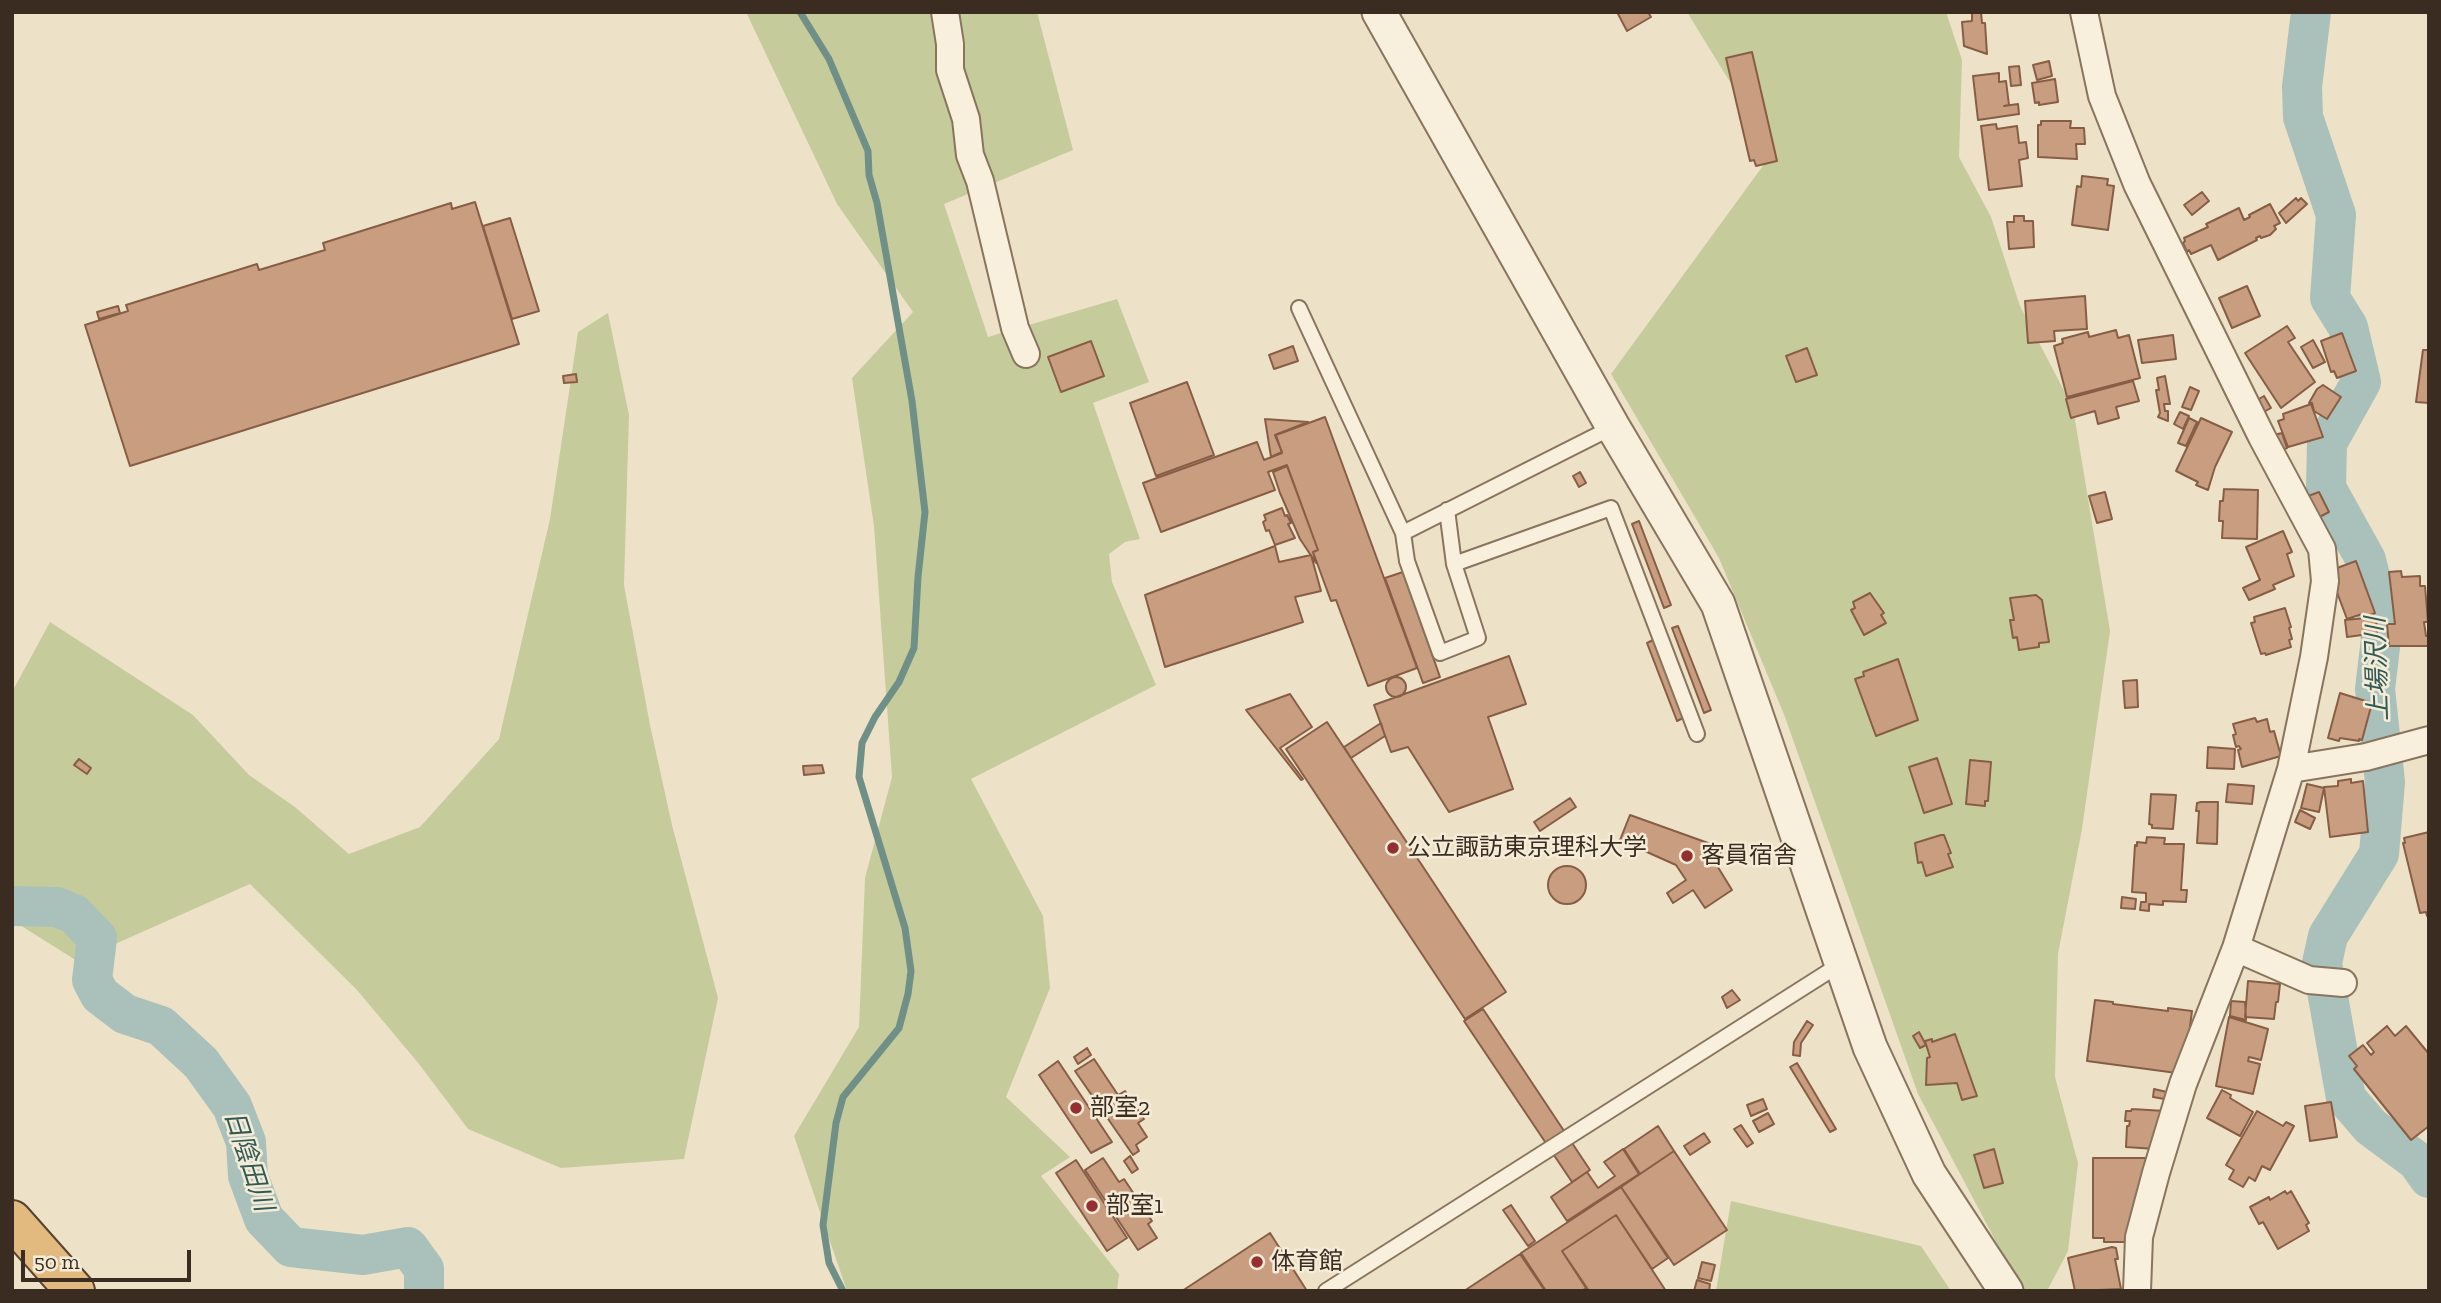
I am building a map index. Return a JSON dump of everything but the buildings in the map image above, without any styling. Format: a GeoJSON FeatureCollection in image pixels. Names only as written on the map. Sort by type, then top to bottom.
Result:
{"type":"FeatureCollection","features":[{"type":"Feature","properties":{"kind":"highway"},"geometry":{"type":"LineString","coordinates":[[12,1220],[75,1291]]}},
{"type":"Feature","properties":{"kind":"street"},"geometry":{"type":"LineString","coordinates":[[945,12],[950,44],[950,70],[966,119],[970,155],[980,181],[1015,328],[1026,354]]}},
{"type":"Feature","properties":{"kind":"street"},"geometry":{"type":"LineString","coordinates":[[1380,12],[1613,427],[1718,604],[1870,1047],[1929,1174],[2006,1291]]}},
{"type":"Feature","properties":{"kind":"street"},"geometry":{"type":"LineString","coordinates":[[2084,12],[2102,96],[2137,184],[2262,437],[2322,549],[2325,581],[2314,657],[2291,769],[2236,948],[2183,1084],[2156,1173],[2139,1237],[2137,1291]]}},
{"type":"Feature","properties":{"kind":"street"},"geometry":{"type":"LineString","coordinates":[[2291,769],[2366,757],[2429,740]]}},
{"type":"Feature","properties":{"kind":"street"},"geometry":{"type":"LineString","coordinates":[[2236,948],[2309,981],[2343,983]]}},
{"type":"Feature","properties":{"kind":"lane"},"geometry":{"type":"LineString","coordinates":[[1299,308],[1403,533],[1407,561],[1440,653],[1478,638],[1454,564],[1447,510]]}},
{"type":"Feature","properties":{"kind":"lane"},"geometry":{"type":"LineString","coordinates":[[1403,533],[1613,427]]}},
{"type":"Feature","properties":{"kind":"lane"},"geometry":{"type":"LineString","coordinates":[[1454,564],[1611,508],[1697,734]]}},
{"type":"Feature","properties":{"kind":"lane"},"geometry":{"type":"LineString","coordinates":[[1326,1291],[1843,962]]}},
{"type":"Feature","properties":{"kind":"green space"},"geometry":{"type":"Polygon","coordinates":[[[746,12],[1037,12],[1073,150],[944,204],[988,337],[1117,299],[1149,382],[1093,403],[1140,539],[1125,542],[1109,554],[1112,582],[1156,685],[971,779],[1043,916],[1050,988],[1006,1097],[1070,1157],[1041,1176],[1119,1274],[1117,1291],[847,1291],[794,1136],[859,1027],[865,878],[892,777],[874,526],[852,378],[913,312],[837,204],[746,12]]]}},
{"type":"Feature","properties":{"kind":"green space"},"geometry":{"type":"Polygon","coordinates":[[[1687,12],[1946,12],[1962,60],[1959,157],[1991,217],[2020,306],[2073,408],[2110,631],[2082,829],[2058,954],[2055,1077],[2078,1163],[2068,1251],[2047,1291],[2022,1291],[1918,1094],[1785,717],[1719,558],[1611,374],[1773,152],[1687,12]]]}},
{"type":"Feature","properties":{"kind":"green space"},"geometry":{"type":"Polygon","coordinates":[[[608,313],[629,415],[624,585],[672,825],[718,998],[684,1159],[561,1168],[468,1129],[419,1064],[357,990],[250,884],[77,961],[12,920],[12,692],[50,622],[193,715],[249,775],[295,807],[349,854],[420,827],[499,739],[550,519],[578,332],[608,313]]]}},
{"type":"Feature","properties":{"kind":"green space"},"geometry":{"type":"Polygon","coordinates":[[[1731,1201],[1921,1246],[1951,1291],[1716,1291],[1731,1201]]]}},
{"type":"Feature","properties":{"kind":"waterway"},"geometry":{"type":"LineString","coordinates":[[800,12],[829,59],[868,151],[869,175],[877,203],[912,401],[925,512],[914,648],[899,682],[875,717],[862,743],[859,777],[905,928],[911,971],[899,1028],[843,1097],[836,1123],[823,1225],[829,1263],[843,1291]]}},
{"type":"Feature","properties":{"kind":"waterway","name":"上場沢川"},"geometry":{"type":"LineString","coordinates":[[2311,12],[2302,87],[2303,117],[2336,215],[2330,298],[2348,327],[2361,382],[2327,443],[2326,488],[2366,560],[2373,588],[2381,639],[2375,689],[2385,782],[2379,854],[2328,936],[2322,963],[2346,1098],[2371,1127],[2417,1161],[2429,1178]]}},
{"type":"Feature","properties":{"kind":"waterway","name":"日陰田川"},"geometry":{"type":"LineString","coordinates":[[12,906],[57,907],[74,914],[97,938],[92,980],[100,995],[125,1014],[161,1026],[201,1063],[232,1106],[246,1142],[248,1176],[264,1219],[291,1247],[363,1255],[408,1247],[424,1269],[424,1291]]}},
{"type":"Feature","properties":{"kind":"place","name":"公立諏訪東京理科大学"},"geometry":{"type":"Point","coordinates":[1393,848]}},
{"type":"Feature","properties":{"kind":"place","name":"客員宿舎"},"geometry":{"type":"Point","coordinates":[1687,856]}},
{"type":"Feature","properties":{"kind":"place","name":"部室2"},"geometry":{"type":"Point","coordinates":[1076,1108]}},
{"type":"Feature","properties":{"kind":"place","name":"部室1"},"geometry":{"type":"Point","coordinates":[1092,1206]}},
{"type":"Feature","properties":{"kind":"place","name":"体育館"},"geometry":{"type":"Point","coordinates":[1257,1262]}}]}
